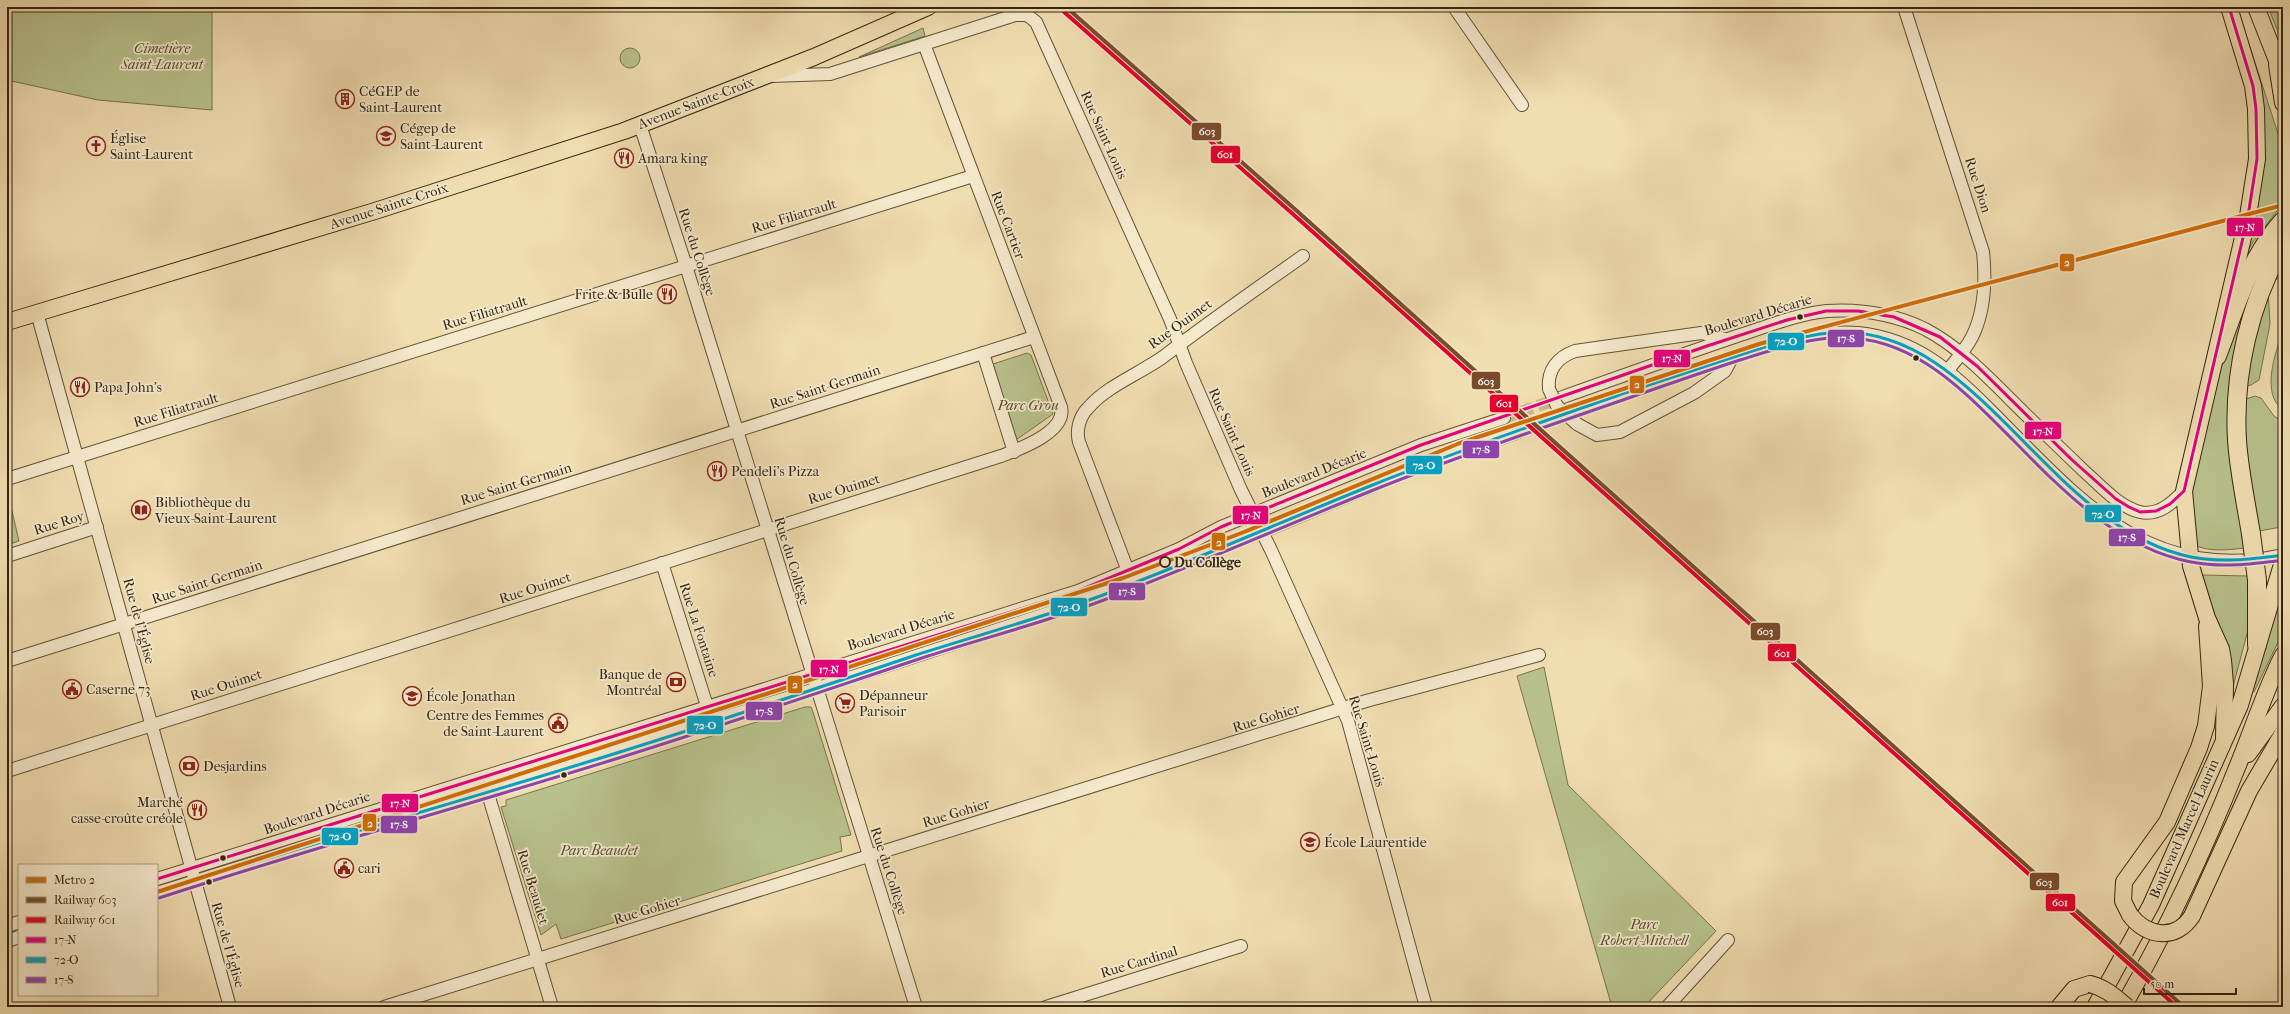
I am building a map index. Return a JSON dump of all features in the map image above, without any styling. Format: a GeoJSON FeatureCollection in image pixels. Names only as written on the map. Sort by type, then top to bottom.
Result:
{"type":"FeatureCollection","features":[{"type":"Feature","properties":{"kind":"highway"},"geometry":{"type":"LineString","coordinates":[[2216,356],[2250,268],[2267,239],[2283,222]]}},
{"type":"Feature","properties":{"kind":"highway"},"geometry":{"type":"LineString","coordinates":[[2257,645],[2257,580],[2237,439],[2240,377],[2245,344],[2255,309],[2283,244]]}},
{"type":"Feature","properties":{"kind":"main road","name":"Avenue Sainte-Croix"},"geometry":{"type":"LineString","coordinates":[[7,322],[375,211],[640,125],[830,51],[928,7]]}},
{"type":"Feature","properties":{"kind":"main road"},"geometry":{"type":"LineString","coordinates":[[2224,738],[2225,671],[2221,649],[2207,618],[2189,556],[2184,491],[2251,201],[2257,158],[2256,116],[2253,86],[2229,7]]}},
{"type":"Feature","properties":{"kind":"main road"},"geometry":{"type":"LineString","coordinates":[[2256,7],[2283,76]]}},
{"type":"Feature","properties":{"kind":"main road"},"geometry":{"type":"LineString","coordinates":[[2276,59],[2283,103]]}},
{"type":"Feature","properties":{"kind":"main road","name":"Boulevard Marcel-Laurin"},"geometry":{"type":"LineString","coordinates":[[2095,1007],[2154,899],[2244,695],[2257,645],[2283,561]]}},
{"type":"Feature","properties":{"kind":"main road"},"geometry":{"type":"LineString","coordinates":[[2207,618],[2211,686],[2206,726],[2199,748],[2167,822],[2124,882],[2123,901],[2130,915],[2143,928],[2161,934],[2179,930],[2192,916],[2248,791],[2283,732]]}},
{"type":"Feature","properties":{"kind":"main road","name":"Boulevard Marcel-Laurin"},"geometry":{"type":"LineString","coordinates":[[2123,1007],[2161,937],[2236,770],[2262,703],[2283,655]]}},
{"type":"Feature","properties":{"kind":"main road"},"geometry":{"type":"LineString","coordinates":[[2236,770],[2283,706]]}},
{"type":"Feature","properties":{"kind":"main road"},"geometry":{"type":"LineString","coordinates":[[2059,1007],[2074,989],[2090,984],[2102,987],[2111,992],[2127,1007]]}},
{"type":"Feature","properties":{"kind":"street"},"geometry":{"type":"LineString","coordinates":[[1454,7],[1522,105]]}},
{"type":"Feature","properties":{"kind":"street","name":"Rue Dion"},"geometry":{"type":"LineString","coordinates":[[1904,7],[1983,252],[1984,285],[1982,307],[1971,339],[1948,370]]}},
{"type":"Feature","properties":{"kind":"street","name":"Avenue Sainte-Croix"},"geometry":{"type":"LineString","coordinates":[[766,76],[827,75],[1015,15],[1029,16]]}},
{"type":"Feature","properties":{"kind":"street","name":"Rue Saint-Louis"},"geometry":{"type":"LineString","coordinates":[[1029,16],[1039,28],[1253,514],[1343,709],[1426,1007]]}},
{"type":"Feature","properties":{"kind":"street","name":"Rue Cartier"},"geometry":{"type":"LineString","coordinates":[[924,44],[1061,407],[1062,416]]}},
{"type":"Feature","properties":{"kind":"street","name":"Rue du Collège"},"geometry":{"type":"LineString","coordinates":[[640,125],[686,266],[811,673],[916,1007]]}},
{"type":"Feature","properties":{"kind":"street","name":"Rue Filiatrault"},"geometry":{"type":"LineString","coordinates":[[7,479],[973,176]]}},
{"type":"Feature","properties":{"kind":"street","name":"Rue Ouimet"},"geometry":{"type":"LineString","coordinates":[[1128,571],[1079,442],[1080,421],[1086,410],[1303,256]]}},
{"type":"Feature","properties":{"kind":"street","name":"Boulevard Décarie"},"geometry":{"type":"LineString","coordinates":[[1560,398],[1727,340],[1811,314],[1858,311],[1894,318],[1940,337],[1961,353],[2071,459],[2123,504],[2140,512],[2156,511],[2170,504],[2184,491]]}},
{"type":"Feature","properties":{"kind":"street","name":"Rue de l'Église"},"geometry":{"type":"LineString","coordinates":[[37,313],[125,623],[194,882],[230,1007]]}},
{"type":"Feature","properties":{"kind":"street"},"geometry":{"type":"LineString","coordinates":[[1573,412],[1732,358],[1796,339],[1827,334],[1851,333],[1893,340],[1927,356],[1948,370],[2052,470],[2106,519],[2144,541],[2189,556],[2238,560],[2283,555]]}},
{"type":"Feature","properties":{"kind":"street"},"geometry":{"type":"LineString","coordinates":[[1727,340],[1701,334],[1575,352],[1562,357],[1553,367],[1549,377],[1549,389],[1554,402],[1565,414],[1585,430],[1602,435],[1620,432],[1694,393],[1725,370],[1732,358]]}},
{"type":"Feature","properties":{"kind":"street","name":"Rue Saint-Germain"},"geometry":{"type":"LineString","coordinates":[[7,661],[1034,337]]}},
{"type":"Feature","properties":{"kind":"street"},"geometry":{"type":"LineString","coordinates":[[982,353],[1014,452]]}},
{"type":"Feature","properties":{"kind":"street","name":"Rue Ouimet"},"geometry":{"type":"LineString","coordinates":[[7,771],[1014,452],[1054,429],[1062,416]]}},
{"type":"Feature","properties":{"kind":"street","name":"Boulevard Décarie"},"geometry":{"type":"LineString","coordinates":[[158,879],[811,673],[1078,591],[1128,571],[1253,514],[1421,445],[1504,418]]}},
{"type":"Feature","properties":{"kind":"street","name":"Boulevard Décarie"},"geometry":{"type":"LineString","coordinates":[[158,893],[816,689],[1079,603],[1262,532],[1410,470],[1519,432]]}},
{"type":"Feature","properties":{"kind":"street","name":"Rue Roy"},"geometry":{"type":"LineString","coordinates":[[7,556],[97,527]]}},
{"type":"Feature","properties":{"kind":"street","name":"Rue La Fontaine"},"geometry":{"type":"LineString","coordinates":[[662,563],[708,706]]}},
{"type":"Feature","properties":{"kind":"street"},"geometry":{"type":"LineString","coordinates":[[1128,571],[1132,583]]}},
{"type":"Feature","properties":{"kind":"street","name":"Rue Gohier"},"geometry":{"type":"LineString","coordinates":[[384,1007],[1343,709],[1539,655]]}},
{"type":"Feature","properties":{"kind":"street","name":"Rue Beaudet"},"geometry":{"type":"LineString","coordinates":[[483,777],[539,959],[552,1007]]}},
{"type":"Feature","properties":{"kind":"street"},"geometry":{"type":"LineString","coordinates":[[7,926],[18,922]]}},
{"type":"Feature","properties":{"kind":"street"},"geometry":{"type":"LineString","coordinates":[[7,941],[18,937]]}},
{"type":"Feature","properties":{"kind":"street"},"geometry":{"type":"LineString","coordinates":[[1667,1007],[1728,940]]}},
{"type":"Feature","properties":{"kind":"street","name":"Rue Cardinal"},"geometry":{"type":"LineString","coordinates":[[1046,1007],[1241,946]]}},
{"type":"Feature","properties":{"kind":"green space","name":"Cimetière Saint-Laurent"},"geometry":{"type":"Polygon","coordinates":[[[11,7],[212,7],[212,110],[98,100],[7,80],[11,7]]]}},
{"type":"Feature","properties":{"kind":"green space"},"geometry":{"type":"Polygon","coordinates":[[[2237,7],[2283,149],[2283,203],[2253,242],[2237,272],[2261,162],[2237,7]]]}},
{"type":"Feature","properties":{"kind":"green space"},"geometry":{"type":"Polygon","coordinates":[[[2268,7],[2283,7],[2283,44],[2268,7]]]}},
{"type":"Feature","properties":{"kind":"green space"},"geometry":{"type":"Polygon","coordinates":[[[923,28],[925,36],[859,57],[923,28]]]}},
{"type":"Feature","properties":{"kind":"green space"},"geometry":{"type":"Polygon","coordinates":[[[630,48],[637,51],[640,58],[637,65],[630,68],[623,65],[620,58],[623,51],[630,48]]]}},
{"type":"Feature","properties":{"kind":"green space"},"geometry":{"type":"Polygon","coordinates":[[[2283,254],[2283,277],[2273,280],[2268,291],[2270,324],[2259,380],[2246,386],[2243,381],[2245,364],[2256,316],[2268,284],[2283,254]]]}},
{"type":"Feature","properties":{"kind":"green space"},"geometry":{"type":"Polygon","coordinates":[[[2254,282],[2235,347],[2229,389],[2244,548],[2226,550],[2206,549],[2195,545],[2190,492],[2227,338],[2254,282]]]}},
{"type":"Feature","properties":{"kind":"green space"},"geometry":{"type":"Polygon","coordinates":[[[2283,330],[2283,410],[2276,403],[2272,393],[2271,383],[2274,360],[2283,330]]]}},
{"type":"Feature","properties":{"kind":"green space","name":"Parc Grou"},"geometry":{"type":"Polygon","coordinates":[[[1027,353],[1031,355],[1053,414],[1016,440],[993,364],[1027,353]]]}},
{"type":"Feature","properties":{"kind":"green space"},"geometry":{"type":"Polygon","coordinates":[[[2255,396],[2261,398],[2274,416],[2283,422],[2283,519],[2281,527],[2254,532],[2245,472],[2243,403],[2246,399],[2255,396]]]}},
{"type":"Feature","properties":{"kind":"green space"},"geometry":{"type":"Polygon","coordinates":[[[7,490],[19,541],[7,545],[7,490]]]}},
{"type":"Feature","properties":{"kind":"green space"},"geometry":{"type":"Polygon","coordinates":[[[2200,576],[2248,576],[2251,608],[2248,630],[2230,698],[2200,576]]]}},
{"type":"Feature","properties":{"kind":"green space"},"geometry":{"type":"Polygon","coordinates":[[[2283,585],[2283,632],[2254,692],[2251,690],[2283,585]]]}},
{"type":"Feature","properties":{"kind":"green space","name":"Parc Robert-Mitchell"},"geometry":{"type":"Polygon","coordinates":[[[1544,667],[1568,785],[1716,931],[1644,1007],[1612,1007],[1517,676],[1544,667]]]}},
{"type":"Feature","properties":{"kind":"green space","name":"Parc Beaudet"},"geometry":{"type":"Polygon","coordinates":[[[805,707],[811,707],[813,712],[851,835],[840,837],[842,851],[561,939],[556,924],[541,935],[501,807],[506,806],[506,800],[805,707]]]}},
{"type":"Feature","properties":{"kind":"tunnel"},"geometry":{"type":"LineString","coordinates":[[1504,418],[1560,398]]}},
{"type":"Feature","properties":{"kind":"tunnel"},"geometry":{"type":"LineString","coordinates":[[1519,432],[1573,412]]}},
{"type":"Feature","properties":{"kind":"metro line","name":"2"},"geometry":{"type":"LineString","coordinates":[[158,892],[1123,578],[1244,532],[1460,443],[1759,344],[2283,205]]}},
{"type":"Feature","properties":{"kind":"rail line","name":"603"},"geometry":{"type":"LineString","coordinates":[[1066,7],[1297,211],[2184,1007]]}},
{"type":"Feature","properties":{"kind":"rail line","name":"601"},"geometry":{"type":"LineString","coordinates":[[1063,11],[1294,215],[2177,1007]]}},
{"type":"Feature","properties":{"kind":"transit line","name":"17-N"},"geometry":{"type":"LineString","coordinates":[[158,879],[1078,591],[1179,549],[1221,527],[1421,445],[1707,346],[1787,320],[1826,311],[1858,311],[1894,317],[1940,337],[1977,366],[2071,459],[2116,499],[2140,512],[2156,511],[2170,504],[2184,491],[2248,216],[2257,159],[2256,109],[2253,86],[2229,7]]}},
{"type":"Feature","properties":{"kind":"transit line","name":"72-O"},"geometry":{"type":"LineString","coordinates":[[158,893],[620,752],[916,655],[1057,611],[1137,582],[1370,486],[1494,439],[1619,395],[1762,348],[1818,334],[1829,333],[1881,337],[1927,358],[1970,390],[2011,428],[2051,469],[2094,507],[2140,538],[2191,557],[2203,559],[2237,560],[2283,555]]}},
{"type":"Feature","properties":{"kind":"transit line","name":"17-S"},"geometry":{"type":"LineString","coordinates":[[159,898],[622,757],[928,656],[1060,615],[1138,587],[1371,491],[1464,456],[1725,365],[1762,353],[1818,339],[1858,338],[1884,344],[1909,354],[1932,367],[1974,402],[2052,479],[2093,515],[2116,531],[2139,544],[2164,555],[2203,564],[2237,565],[2283,560]]}},
{"type":"Feature","properties":{"kind":"place","name":"CéGEP de Saint-Laurent"},"geometry":{"type":"Point","coordinates":[345,99]}},
{"type":"Feature","properties":{"kind":"place","name":"Cégep de Saint-Laurent"},"geometry":{"type":"Point","coordinates":[386,136]}},
{"type":"Feature","properties":{"kind":"place","name":"Église Saint-Laurent"},"geometry":{"type":"Point","coordinates":[96,146]}},
{"type":"Feature","properties":{"kind":"place","name":"Amara king"},"geometry":{"type":"Point","coordinates":[624,158]}},
{"type":"Feature","properties":{"kind":"place","name":"Frite & Bulle"},"geometry":{"type":"Point","coordinates":[667,294]}},
{"type":"Feature","properties":{"kind":"place","name":"Papa John's"},"geometry":{"type":"Point","coordinates":[80,387]}},
{"type":"Feature","properties":{"kind":"place","name":"Pendeli's Pizza"},"geometry":{"type":"Point","coordinates":[717,471]}},
{"type":"Feature","properties":{"kind":"place","name":"Bibliothèque du Vieux-Saint-Laurent"},"geometry":{"type":"Point","coordinates":[141,510]}},
{"type":"Feature","properties":{"kind":"place","name":"Du Collège"},"geometry":{"type":"Point","coordinates":[1165,562]}},
{"type":"Feature","properties":{"kind":"place","name":"Banque de Montréal"},"geometry":{"type":"Point","coordinates":[676,682]}},
{"type":"Feature","properties":{"kind":"place","name":"Caserne 73"},"geometry":{"type":"Point","coordinates":[72,689]}},
{"type":"Feature","properties":{"kind":"place","name":"École Jonathan"},"geometry":{"type":"Point","coordinates":[412,696]}},
{"type":"Feature","properties":{"kind":"place","name":"Dépanneur Parisoir"},"geometry":{"type":"Point","coordinates":[845,703]}},
{"type":"Feature","properties":{"kind":"place","name":"Centre des Femmes de Saint-Laurent"},"geometry":{"type":"Point","coordinates":[558,723]}},
{"type":"Feature","properties":{"kind":"place","name":"Desjardins"},"geometry":{"type":"Point","coordinates":[189,766]}},
{"type":"Feature","properties":{"kind":"place","name":"Marché casse-croûte créole"},"geometry":{"type":"Point","coordinates":[197,810]}},
{"type":"Feature","properties":{"kind":"place","name":"École Laurentide"},"geometry":{"type":"Point","coordinates":[1310,842]}},
{"type":"Feature","properties":{"kind":"place","name":"cari"},"geometry":{"type":"Point","coordinates":[344,868]}}]}
